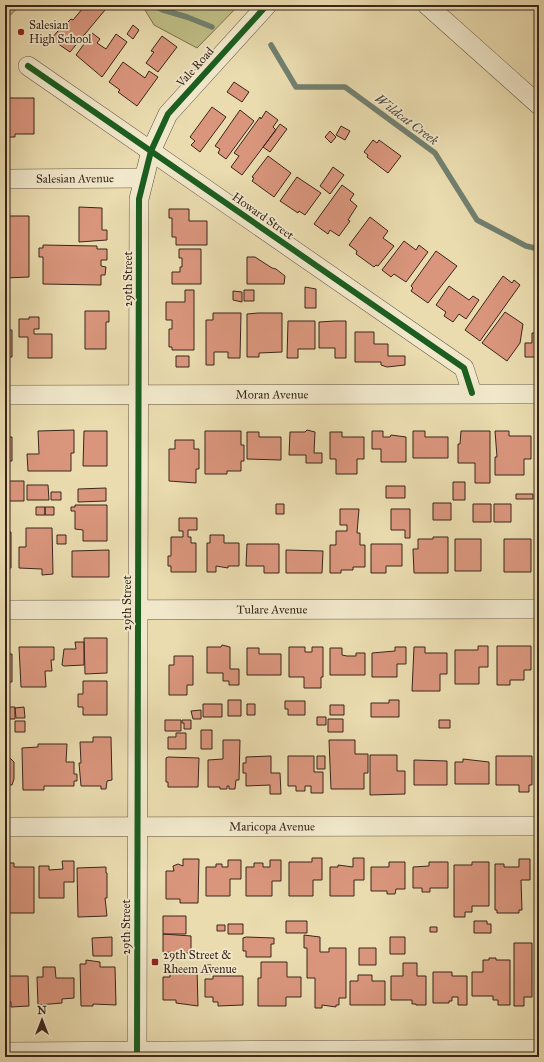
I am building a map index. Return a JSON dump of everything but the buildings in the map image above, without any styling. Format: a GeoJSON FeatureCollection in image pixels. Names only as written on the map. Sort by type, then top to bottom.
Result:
{"type":"FeatureCollection","features":[{"type":"Feature","properties":{"kind":"street","name":"Vale Road"},"geometry":{"type":"LineString","coordinates":[[151,151],[168,114],[266,5]]}},
{"type":"Feature","properties":{"kind":"street"},"geometry":{"type":"LineString","coordinates":[[427,5],[539,105]]}},
{"type":"Feature","properties":{"kind":"street","name":"Howard Street"},"geometry":{"type":"LineString","coordinates":[[28,66],[464,368],[472,393]]}},
{"type":"Feature","properties":{"kind":"street","name":"29th Street"},"geometry":{"type":"LineString","coordinates":[[137,1054],[139,199],[151,151]]}},
{"type":"Feature","properties":{"kind":"street","name":"Salesian Avenue"},"geometry":{"type":"LineString","coordinates":[[5,179],[144,178]]}},
{"type":"Feature","properties":{"kind":"street","name":"Moran Avenue"},"geometry":{"type":"LineString","coordinates":[[5,395],[539,394]]}},
{"type":"Feature","properties":{"kind":"street","name":"Tulare Avenue"},"geometry":{"type":"LineString","coordinates":[[5,610],[539,609]]}},
{"type":"Feature","properties":{"kind":"street","name":"Maricopa Avenue"},"geometry":{"type":"LineString","coordinates":[[5,827],[539,826]]}},
{"type":"Feature","properties":{"kind":"street"},"geometry":{"type":"LineString","coordinates":[[5,1052],[137,1054],[539,1049]]}},
{"type":"Feature","properties":{"kind":"shaded area"},"geometry":{"type":"Polygon","coordinates":[[[5,5],[21,5],[5,20],[5,5]]]}},
{"type":"Feature","properties":{"kind":"shaded area"},"geometry":{"type":"Polygon","coordinates":[[[142,5],[239,5],[197,48],[154,25],[142,5]]]}},
{"type":"Feature","properties":{"kind":"waterway","name":"Wildcat Creek"},"geometry":{"type":"LineString","coordinates":[[153,5],[212,27]]}},
{"type":"Feature","properties":{"kind":"waterway","name":"Wildcat Creek"},"geometry":{"type":"LineString","coordinates":[[271,45],[296,87],[345,87],[435,153],[477,220],[526,246],[539,249]]}},
{"type":"Feature","properties":{"kind":"cycle path"},"geometry":{"type":"LineString","coordinates":[[137,1057],[139,199],[151,151],[168,114],[267,5]]}},
{"type":"Feature","properties":{"kind":"cycle path"},"geometry":{"type":"LineString","coordinates":[[28,66],[464,368],[472,393]]}},
{"type":"Feature","properties":{"kind":"place","name":"Salesian High School"},"geometry":{"type":"Point","coordinates":[21,32]}},
{"type":"Feature","properties":{"kind":"place","name":"29th Street & Rheem Avenue"},"geometry":{"type":"Point","coordinates":[155,962]}}]}
